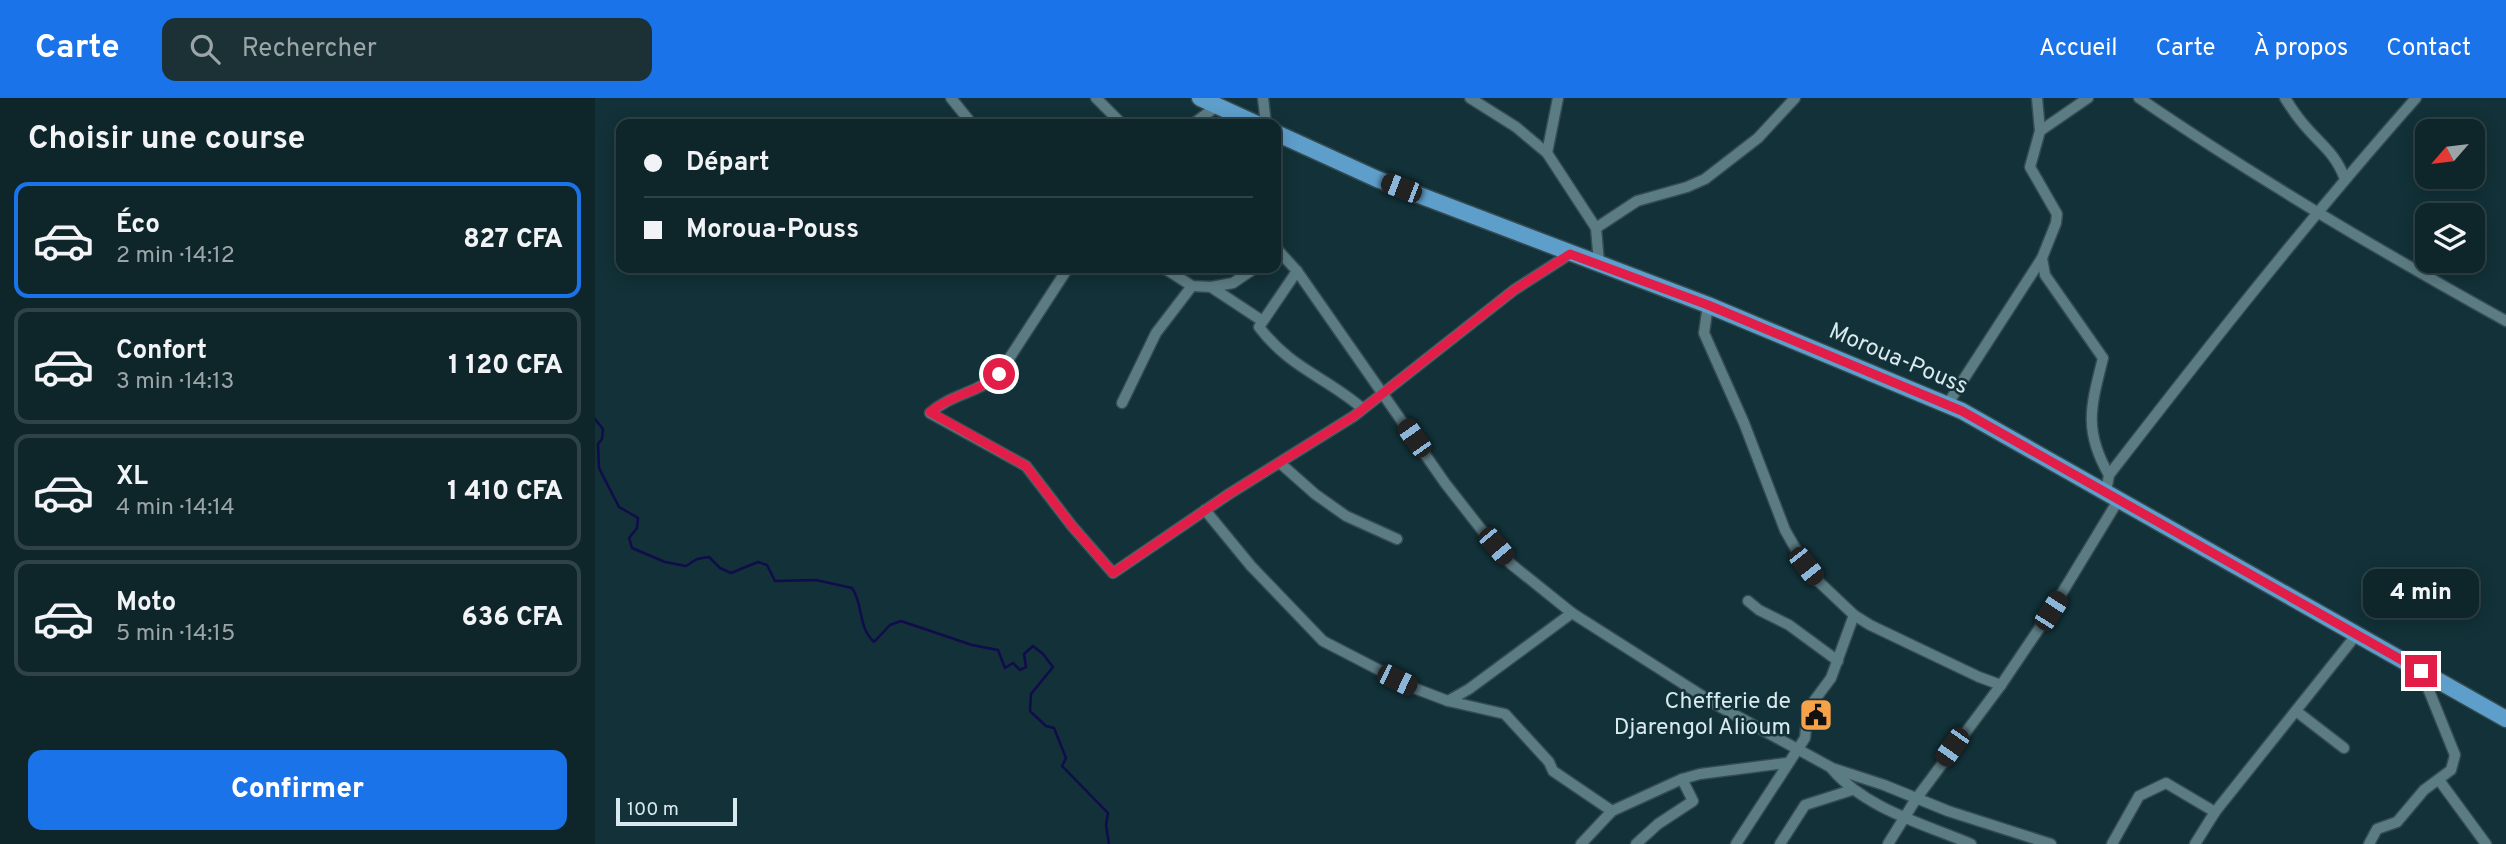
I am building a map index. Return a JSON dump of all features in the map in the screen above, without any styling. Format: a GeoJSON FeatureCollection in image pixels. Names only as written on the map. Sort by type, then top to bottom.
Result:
{"type":"FeatureCollection","features":[{"type":"Feature","properties":{"kind":"main road"},"geometry":{"type":"LineString","coordinates":[[1206,100],[1246,119]]}},
{"type":"Feature","properties":{"kind":"main road","name":"Moroua-Pouss"},"geometry":{"type":"LineString","coordinates":[[1281,135],[1377,179],[1708,305],[1962,411],[2506,719]]}},
{"type":"Feature","properties":{"kind":"street"},"geometry":{"type":"LineString","coordinates":[[951,98],[968,119]]}},
{"type":"Feature","properties":{"kind":"street"},"geometry":{"type":"LineString","coordinates":[[1096,98],[1117,119]]}},
{"type":"Feature","properties":{"kind":"street"},"geometry":{"type":"LineString","coordinates":[[1263,98],[1265,119]]}},
{"type":"Feature","properties":{"kind":"street"},"geometry":{"type":"LineString","coordinates":[[1471,98],[1517,127],[1547,153],[1597,229],[1598,263]]}},
{"type":"Feature","properties":{"kind":"street"},"geometry":{"type":"LineString","coordinates":[[1547,153],[1558,98]]}},
{"type":"Feature","properties":{"kind":"street"},"geometry":{"type":"LineString","coordinates":[[1597,229],[1637,201],[1705,179],[1758,138],[1794,98]]}},
{"type":"Feature","properties":{"kind":"street"},"geometry":{"type":"LineString","coordinates":[[1947,405],[2042,258],[2056,223],[2057,214],[2030,167],[2040,131],[2037,98]]}},
{"type":"Feature","properties":{"kind":"street"},"geometry":{"type":"LineString","coordinates":[[2040,131],[2088,98]]}},
{"type":"Feature","properties":{"kind":"street"},"geometry":{"type":"LineString","coordinates":[[2139,98],[2231,161],[2506,321]]}},
{"type":"Feature","properties":{"kind":"street"},"geometry":{"type":"LineString","coordinates":[[2285,98],[2301,122],[2339,162],[2345,179]]}},
{"type":"Feature","properties":{"kind":"street"},"geometry":{"type":"LineString","coordinates":[[2109,475],[2315,212],[2416,98]]}},
{"type":"Feature","properties":{"kind":"street"},"geometry":{"type":"LineString","coordinates":[[1196,119],[1206,100]]}},
{"type":"Feature","properties":{"kind":"street"},"geometry":{"type":"LineString","coordinates":[[1281,253],[1297,271],[1445,484],[1511,564],[1572,613],[1715,704],[1798,747],[1832,768],[2051,844]]}},
{"type":"Feature","properties":{"kind":"street"},"geometry":{"type":"LineString","coordinates":[[1065,273],[999,374],[986,386],[949,398],[930,412],[1026,466],[1072,526],[1113,573],[1205,510],[1354,416],[1514,290],[1570,254]]}},
{"type":"Feature","properties":{"kind":"street"},"geometry":{"type":"LineString","coordinates":[[1888,844],[1916,799],[2001,685],[2089,552],[2113,496],[2109,475],[2092,439],[2094,397],[2103,358],[2050,283],[2042,258]]}},
{"type":"Feature","properties":{"kind":"street"},"geometry":{"type":"LineString","coordinates":[[1297,271],[1261,320],[1259,327],[1279,352],[1362,408]]}},
{"type":"Feature","properties":{"kind":"street"},"geometry":{"type":"LineString","coordinates":[[1172,273],[1192,286],[1212,287],[1233,283],[1248,273]]}},
{"type":"Feature","properties":{"kind":"street"},"geometry":{"type":"LineString","coordinates":[[1122,403],[1156,333],[1192,286]]}},
{"type":"Feature","properties":{"kind":"street"},"geometry":{"type":"LineString","coordinates":[[1212,287],[1261,320]]}},
{"type":"Feature","properties":{"kind":"street"},"geometry":{"type":"LineString","coordinates":[[1708,305],[1704,333],[1744,423],[1785,530],[1818,581],[1854,615],[1880,631],[2001,685]]}},
{"type":"Feature","properties":{"kind":"street"},"geometry":{"type":"LineString","coordinates":[[1280,463],[1339,511],[1397,539]]}},
{"type":"Feature","properties":{"kind":"street"},"geometry":{"type":"LineString","coordinates":[[1205,510],[1251,566],[1323,641],[1414,688],[1448,701],[1505,714],[1549,762],[1553,771],[1612,811]]}},
{"type":"Feature","properties":{"kind":"street"},"geometry":{"type":"LineString","coordinates":[[1748,601],[1759,610],[1789,625],[1838,661]]}},
{"type":"Feature","properties":{"kind":"street"},"geometry":{"type":"LineString","coordinates":[[1448,701],[1469,689],[1572,613]]}},
{"type":"Feature","properties":{"kind":"street"},"geometry":{"type":"LineString","coordinates":[[1736,844],[1798,747],[1807,729],[1808,709],[1826,687],[1854,615]]}},
{"type":"Feature","properties":{"kind":"street"},"geometry":{"type":"LineString","coordinates":[[2195,844],[2215,812],[2357,634]]}},
{"type":"Feature","properties":{"kind":"street"},"geometry":{"type":"LineString","coordinates":[[2369,844],[2377,830],[2397,822],[2424,790],[2451,770],[2455,755],[2421,671]]}},
{"type":"Feature","properties":{"kind":"street"},"geometry":{"type":"LineString","coordinates":[[2296,711],[2344,748]]}},
{"type":"Feature","properties":{"kind":"street"},"geometry":{"type":"LineString","coordinates":[[1581,844],[1612,811],[1682,779],[1700,774],[1786,763]]}},
{"type":"Feature","properties":{"kind":"street"},"geometry":{"type":"LineString","coordinates":[[1832,768],[1852,790],[1905,818],[1971,844]]}},
{"type":"Feature","properties":{"kind":"street"},"geometry":{"type":"LineString","coordinates":[[1636,844],[1658,824],[1693,801],[1682,779]]}},
{"type":"Feature","properties":{"kind":"street"},"geometry":{"type":"LineString","coordinates":[[2439,780],[2486,844]]}},
{"type":"Feature","properties":{"kind":"street"},"geometry":{"type":"LineString","coordinates":[[2112,844],[2139,796],[2166,783],[2215,812]]}},
{"type":"Feature","properties":{"kind":"street"},"geometry":{"type":"LineString","coordinates":[[1780,844],[1805,804],[1852,790]]}},
{"type":"Feature","properties":{"kind":"waterway"},"geometry":{"type":"LineString","coordinates":[[595,419],[603,429],[602,439],[598,444],[599,468],[619,507],[638,518],[637,528],[629,538],[632,548],[665,562],[686,566],[697,559],[709,557],[720,568],[731,573],[758,562],[767,565],[775,581],[816,580],[852,588],[865,629],[874,642],[890,625],[901,621],[972,645],[998,650],[1005,668],[1013,663],[1020,670],[1026,667],[1024,654],[1033,646],[1043,654],[1053,667],[1031,694],[1030,711],[1046,726],[1054,728],[1066,758],[1062,766],[1108,813],[1106,825],[1109,844]]}},
{"type":"Feature","properties":{"kind":"place","name":"Chefferie de Djarengol Alioum"},"geometry":{"type":"Point","coordinates":[1816,715]}},
{"type":"Feature","properties":{"kind":"route"},"geometry":{"type":"LineString","coordinates":[[999,374],[986,386],[949,398],[930,412],[1034,473],[1072,526],[1113,573],[1229,494],[1354,416],[1514,290],[1570,254],[1708,305],[1962,411],[2421,671]]}}]}
